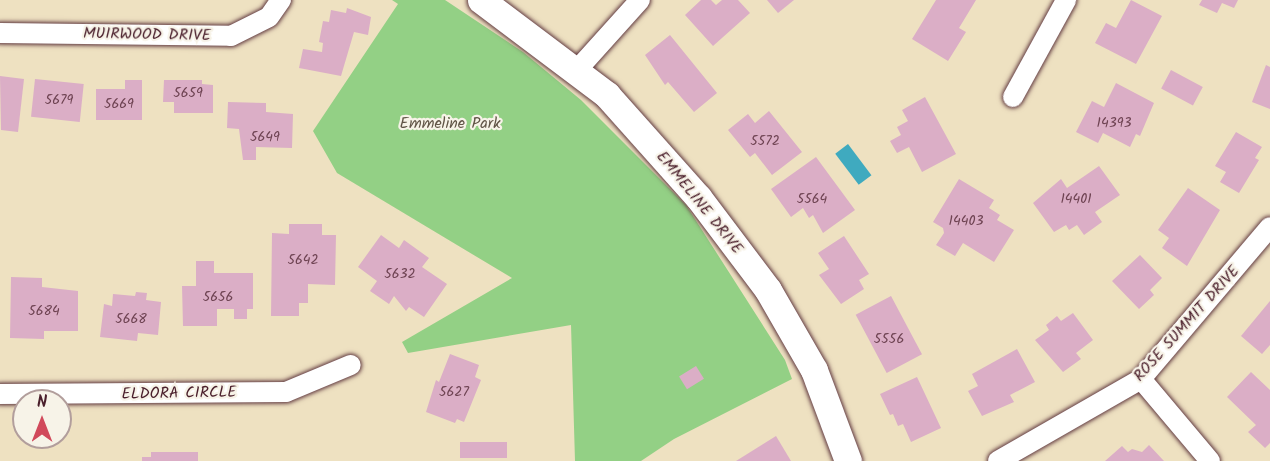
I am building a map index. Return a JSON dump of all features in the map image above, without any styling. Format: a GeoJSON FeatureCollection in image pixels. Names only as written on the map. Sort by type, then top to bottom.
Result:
{"type":"FeatureCollection","features":[{"type":"Feature","properties":{"kind":"street","name":"MUIRWOOD DRIVE"},"geometry":{"type":"LineString","coordinates":[[0,33],[231,36],[269,17],[281,0]]}},
{"type":"Feature","properties":{"kind":"street","name":"EMMELINE DRIVE"},"geometry":{"type":"LineString","coordinates":[[481,0],[577,70],[607,95],[698,197],[768,290],[814,370],[848,461]]}},
{"type":"Feature","properties":{"kind":"street"},"geometry":{"type":"LineString","coordinates":[[577,70],[640,0]]}},
{"type":"Feature","properties":{"kind":"street"},"geometry":{"type":"LineString","coordinates":[[1013,97],[1066,0]]}},
{"type":"Feature","properties":{"kind":"street","name":"ROSE SUMMIT DRIVE"},"geometry":{"type":"LineString","coordinates":[[998,461],[1141,379],[1270,227]]}},
{"type":"Feature","properties":{"kind":"street","name":"ELDORA CIRCLE"},"geometry":{"type":"LineString","coordinates":[[0,394],[286,392],[351,364]]}},
{"type":"Feature","properties":{"kind":"street"},"geometry":{"type":"LineString","coordinates":[[1141,379],[1210,461]]}},
{"type":"Feature","properties":{"kind":"green space","name":"Emmeline Park"},"geometry":{"type":"Polygon","coordinates":[[[392,0],[445,0],[523,52],[581,100],[686,205],[785,360],[792,379],[674,439],[641,461],[575,461],[571,325],[408,353],[402,342],[512,278],[337,173],[313,131],[398,4],[392,0]]]}},
{"type":"Feature","properties":{"kind":"water"},"geometry":{"type":"Polygon","coordinates":[[[848,144],[871,175],[859,185],[835,154],[848,144]]]}},
{"type":"Feature","properties":{"kind":"building"},"geometry":{"type":"Polygon","coordinates":[[[701,0],[711,0],[716,5],[722,0],[738,0],[750,13],[713,46],[685,15],[701,0]]]}},
{"type":"Feature","properties":{"kind":"building"},"geometry":{"type":"Polygon","coordinates":[[[767,0],[794,0],[778,13],[767,0]]]}},
{"type":"Feature","properties":{"kind":"building"},"geometry":{"type":"Polygon","coordinates":[[[936,0],[976,0],[959,28],[966,32],[948,61],[912,39],[936,0]]]}},
{"type":"Feature","properties":{"kind":"building"},"geometry":{"type":"Polygon","coordinates":[[[1131,0],[1162,16],[1136,64],[1095,43],[1106,23],[1116,28],[1131,0]]]}},
{"type":"Feature","properties":{"kind":"building"},"geometry":{"type":"Polygon","coordinates":[[[1202,0],[1238,0],[1234,8],[1222,3],[1217,13],[1199,5],[1202,0]]]}},
{"type":"Feature","properties":{"kind":"building"},"geometry":{"type":"Polygon","coordinates":[[[347,8],[371,17],[368,35],[354,32],[341,76],[299,68],[303,49],[322,52],[323,43],[319,42],[323,21],[329,22],[331,10],[346,13],[347,8]]]}},
{"type":"Feature","properties":{"kind":"building"},"geometry":{"type":"Polygon","coordinates":[[[670,35],[717,93],[694,112],[668,82],[665,85],[645,55],[670,35]]]}},
{"type":"Feature","properties":{"kind":"building"},"geometry":{"type":"Polygon","coordinates":[[[1266,65],[1270,67],[1270,109],[1252,102],[1266,65]]]}},
{"type":"Feature","properties":{"kind":"building"},"geometry":{"type":"Polygon","coordinates":[[[1171,70],[1203,87],[1193,105],[1161,89],[1171,70]]]}},
{"type":"Feature","properties":{"kind":"building"},"geometry":{"type":"Polygon","coordinates":[[[0,76],[24,79],[18,132],[1,130],[0,76]]]}},
{"type":"Feature","properties":{"kind":"building"},"geometry":{"type":"Polygon","coordinates":[[[35,79],[84,84],[80,122],[31,117],[35,79]]]}},
{"type":"Feature","properties":{"kind":"building"},"geometry":{"type":"Polygon","coordinates":[[[125,80],[142,80],[142,120],[96,120],[96,89],[125,89],[125,80]]]}},
{"type":"Feature","properties":{"kind":"building"},"geometry":{"type":"Polygon","coordinates":[[[164,80],[202,80],[202,84],[213,85],[213,113],[174,113],[174,102],[163,102],[164,80]]]}},
{"type":"Feature","properties":{"kind":"building"},"geometry":{"type":"Polygon","coordinates":[[[1116,83],[1154,103],[1140,136],[1136,134],[1130,147],[1103,133],[1098,143],[1076,132],[1092,101],[1104,107],[1116,83]]]}},
{"type":"Feature","properties":{"kind":"building"},"geometry":{"type":"Polygon","coordinates":[[[925,97],[956,154],[922,172],[909,147],[897,153],[890,141],[901,135],[897,127],[908,121],[902,110],[925,97]]]}},
{"type":"Feature","properties":{"kind":"building"},"geometry":{"type":"Polygon","coordinates":[[[228,102],[266,103],[266,112],[293,114],[292,148],[256,147],[256,160],[243,160],[239,129],[227,128],[228,102]]]}},
{"type":"Feature","properties":{"kind":"building"},"geometry":{"type":"Polygon","coordinates":[[[769,111],[802,152],[772,175],[755,153],[750,157],[728,130],[748,114],[755,123],[769,111]]]}},
{"type":"Feature","properties":{"kind":"building"},"geometry":{"type":"Polygon","coordinates":[[[1236,132],[1262,147],[1255,158],[1259,160],[1239,193],[1220,182],[1226,172],[1215,166],[1236,132]]]}},
{"type":"Feature","properties":{"kind":"building"},"geometry":{"type":"Polygon","coordinates":[[[816,157],[855,210],[823,233],[813,215],[809,218],[803,208],[791,217],[771,189],[816,157]]]}},
{"type":"Feature","properties":{"kind":"building"},"geometry":{"type":"Polygon","coordinates":[[[1099,166],[1120,195],[1095,212],[1102,222],[1084,235],[1077,225],[1069,230],[1066,225],[1054,232],[1033,203],[1061,179],[1067,188],[1099,166]]]}},
{"type":"Feature","properties":{"kind":"building"},"geometry":{"type":"Polygon","coordinates":[[[959,179],[994,200],[989,208],[1000,215],[997,220],[1014,230],[994,262],[963,243],[955,256],[936,245],[944,233],[943,228],[933,222],[959,179]]]}},
{"type":"Feature","properties":{"kind":"building"},"geometry":{"type":"Polygon","coordinates":[[[1188,188],[1220,210],[1187,266],[1162,248],[1169,238],[1158,230],[1188,188]]]}},
{"type":"Feature","properties":{"kind":"building"},"geometry":{"type":"Polygon","coordinates":[[[289,224],[322,224],[322,235],[336,235],[335,285],[308,284],[308,303],[299,303],[299,316],[271,316],[272,233],[289,234],[289,224]]]}},
{"type":"Feature","properties":{"kind":"building"},"geometry":{"type":"Polygon","coordinates":[[[381,235],[399,248],[404,240],[429,258],[422,267],[447,284],[424,317],[409,307],[406,311],[394,296],[389,304],[370,291],[377,281],[358,267],[381,235]]]}},
{"type":"Feature","properties":{"kind":"building"},"geometry":{"type":"Polygon","coordinates":[[[844,236],[869,274],[859,280],[864,289],[841,304],[819,275],[829,269],[818,253],[844,236]]]}},
{"type":"Feature","properties":{"kind":"building"},"geometry":{"type":"Polygon","coordinates":[[[1140,255],[1162,278],[1150,290],[1154,295],[1139,309],[1112,281],[1140,255]]]}},
{"type":"Feature","properties":{"kind":"building"},"geometry":{"type":"Polygon","coordinates":[[[196,261],[214,261],[214,273],[253,273],[253,309],[247,309],[247,319],[234,319],[234,309],[217,309],[217,326],[183,326],[182,286],[196,286],[196,261]]]}},
{"type":"Feature","properties":{"kind":"building"},"geometry":{"type":"Polygon","coordinates":[[[11,277],[42,278],[42,287],[78,291],[78,331],[44,331],[44,339],[10,338],[11,277]]]}},
{"type":"Feature","properties":{"kind":"building"},"geometry":{"type":"Polygon","coordinates":[[[136,292],[147,293],[146,300],[161,302],[158,335],[138,333],[137,341],[100,337],[104,304],[112,306],[113,294],[135,296],[136,292]]]}},
{"type":"Feature","properties":{"kind":"building"},"geometry":{"type":"Polygon","coordinates":[[[891,296],[922,354],[887,373],[856,315],[891,296]]]}},
{"type":"Feature","properties":{"kind":"building"},"geometry":{"type":"Polygon","coordinates":[[[1270,301],[1270,345],[1262,354],[1241,336],[1270,301]]]}},
{"type":"Feature","properties":{"kind":"building"},"geometry":{"type":"Polygon","coordinates":[[[1073,313],[1093,340],[1076,353],[1081,359],[1063,372],[1035,340],[1049,330],[1046,325],[1057,316],[1061,321],[1073,313]]]}},
{"type":"Feature","properties":{"kind":"building"},"geometry":{"type":"Polygon","coordinates":[[[1017,349],[1035,382],[1010,395],[1014,402],[982,416],[968,391],[978,386],[972,374],[1017,349]]]}},
{"type":"Feature","properties":{"kind":"building"},"geometry":{"type":"Polygon","coordinates":[[[450,354],[479,365],[475,377],[481,380],[464,422],[457,419],[455,423],[426,412],[436,380],[439,382],[450,354]]]}},
{"type":"Feature","properties":{"kind":"building"},"geometry":{"type":"Polygon","coordinates":[[[696,366],[704,379],[687,389],[679,377],[696,366]]]}},
{"type":"Feature","properties":{"kind":"building"},"geometry":{"type":"Polygon","coordinates":[[[1251,372],[1270,390],[1270,443],[1265,448],[1248,432],[1256,425],[1227,397],[1251,372]]]}},
{"type":"Feature","properties":{"kind":"building"},"geometry":{"type":"Polygon","coordinates":[[[917,377],[941,428],[911,442],[903,424],[898,426],[880,394],[917,377]]]}},
{"type":"Feature","properties":{"kind":"building"},"geometry":{"type":"Polygon","coordinates":[[[776,436],[791,461],[736,461],[776,436]]]}},
{"type":"Feature","properties":{"kind":"building"},"geometry":{"type":"Polygon","coordinates":[[[460,442],[507,442],[507,458],[460,458],[460,442]]]}},
{"type":"Feature","properties":{"kind":"building"},"geometry":{"type":"Polygon","coordinates":[[[1149,445],[1164,461],[1105,461],[1122,446],[1128,452],[1132,449],[1142,452],[1149,445]]]}},
{"type":"Feature","properties":{"kind":"building"},"geometry":{"type":"Polygon","coordinates":[[[151,452],[198,452],[198,461],[142,461],[142,457],[151,457],[151,452]]]}}]}
